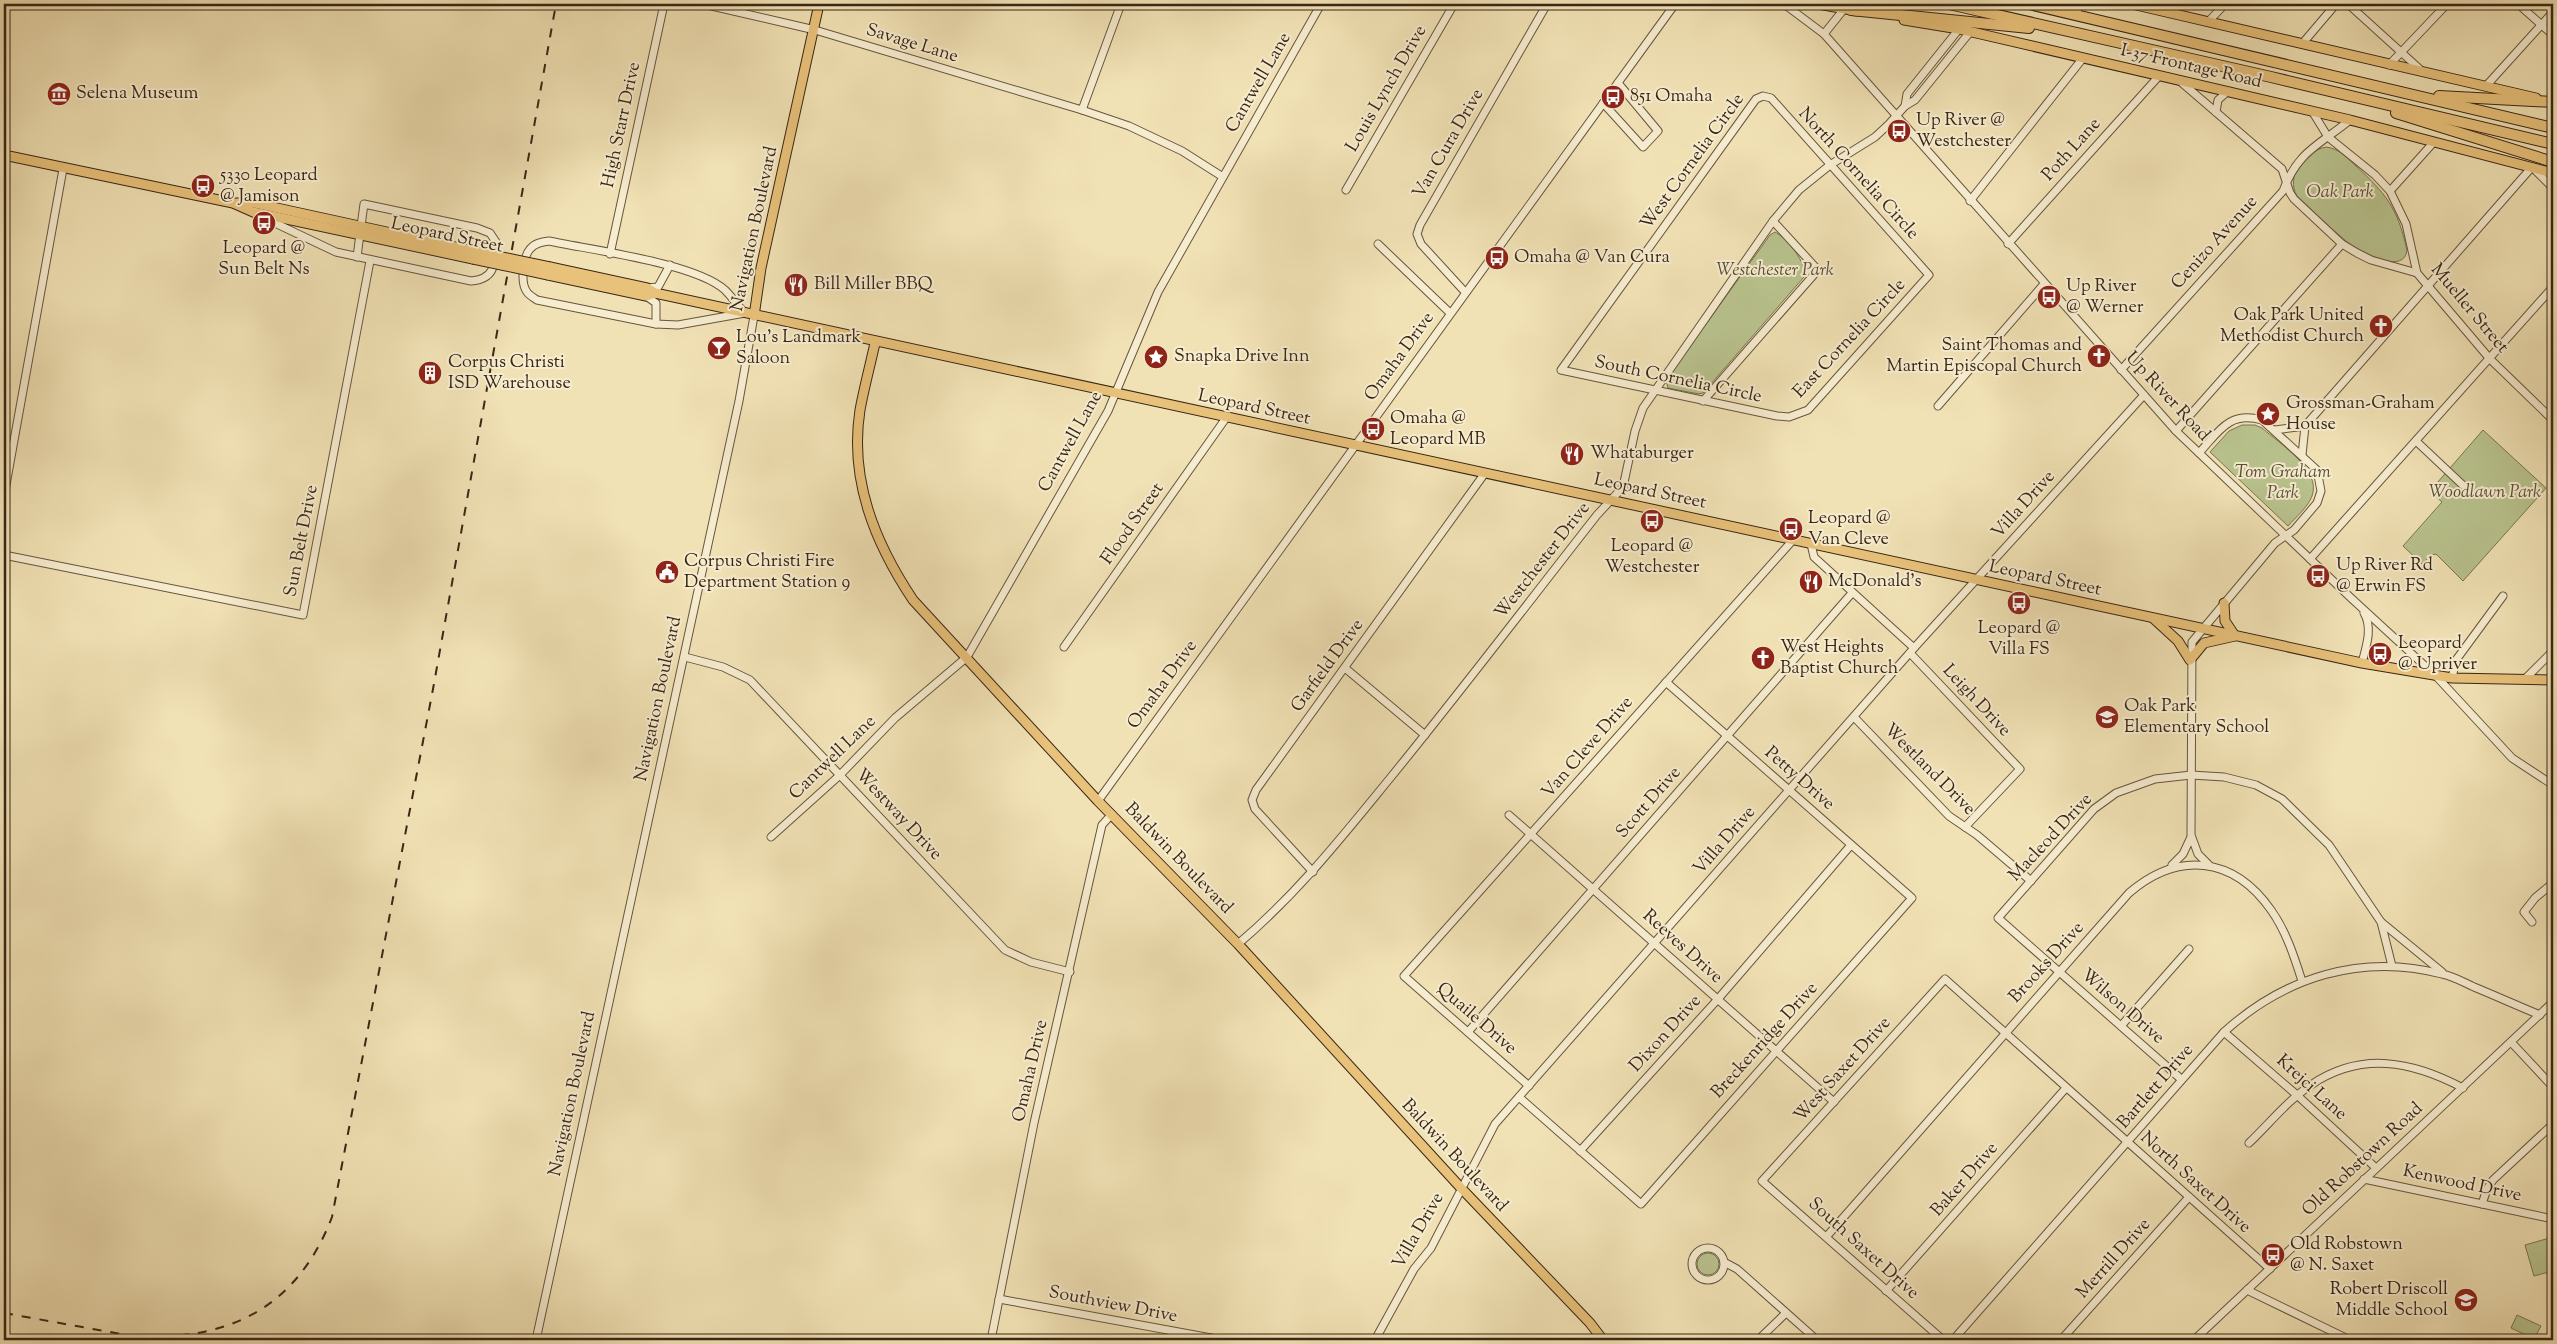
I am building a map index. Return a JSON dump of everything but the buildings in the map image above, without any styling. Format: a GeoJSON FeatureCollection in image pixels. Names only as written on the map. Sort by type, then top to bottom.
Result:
{"type":"FeatureCollection","features":[{"type":"Feature","properties":{"kind":"highway"},"geometry":{"type":"LineString","coordinates":[[1949,4],[2331,91],[2553,144]]}},
{"type":"Feature","properties":{"kind":"highway"},"geometry":{"type":"LineString","coordinates":[[2029,4],[2553,128]]}},
{"type":"Feature","properties":{"kind":"highway"},"geometry":{"type":"LineString","coordinates":[[2061,4],[2095,19]]}},
{"type":"Feature","properties":{"kind":"highway"},"geometry":{"type":"LineString","coordinates":[[1848,10],[2070,32]]}},
{"type":"Feature","properties":{"kind":"highway"},"geometry":{"type":"LineString","coordinates":[[2331,91],[2355,102],[2454,130],[2553,162]]}},
{"type":"Feature","properties":{"kind":"highway"},"geometry":{"type":"LineString","coordinates":[[2410,94],[2553,102]]}},
{"type":"Feature","properties":{"kind":"main road","name":"Navigation Boulevard"},"geometry":{"type":"LineString","coordinates":[[749,314],[761,268],[819,4]]}},
{"type":"Feature","properties":{"kind":"main road","name":"I-37 Frontage Road"},"geometry":{"type":"LineString","coordinates":[[1818,4],[1959,29],[2350,120],[2553,173]]}},
{"type":"Feature","properties":{"kind":"main road"},"geometry":{"type":"LineString","coordinates":[[2132,4],[2553,102]]}},
{"type":"Feature","properties":{"kind":"main road","name":"Leopard Street"},"geometry":{"type":"LineString","coordinates":[[4,155],[63,169],[233,203],[254,203],[361,230],[875,343],[1612,500],[2362,664],[2452,678],[2553,680]]}},
{"type":"Feature","properties":{"kind":"main road","name":"Leopard Street"},"geometry":{"type":"LineString","coordinates":[[233,203],[253,212],[361,230]]}},
{"type":"Feature","properties":{"kind":"main road","name":"Baldwin Boulevard"},"geometry":{"type":"LineString","coordinates":[[875,343],[860,411],[858,459],[864,497],[876,536],[890,566],[913,600],[1098,801],[1238,944],[1461,1188],[1590,1323],[1603,1340]]}},
{"type":"Feature","properties":{"kind":"main road"},"geometry":{"type":"LineString","coordinates":[[2154,618],[2178,641],[2190,660],[2204,643],[2235,636],[2225,621],[2224,603]]}},
{"type":"Feature","properties":{"kind":"street","name":"High Starr Drive"},"geometry":{"type":"LineString","coordinates":[[610,254],[664,4]]}},
{"type":"Feature","properties":{"kind":"street","name":"Savage Lane"},"geometry":{"type":"LineString","coordinates":[[703,4],[814,30],[1082,110],[1129,126],[1182,151],[1223,177]]}},
{"type":"Feature","properties":{"kind":"street"},"geometry":{"type":"LineString","coordinates":[[1082,110],[1121,4]]}},
{"type":"Feature","properties":{"kind":"street","name":"Cantwell Lane"},"geometry":{"type":"LineString","coordinates":[[771,837],[840,775],[895,718],[967,657],[1108,411],[1158,292],[1321,4]]}},
{"type":"Feature","properties":{"kind":"street","name":"Louis Lynch Drive"},"geometry":{"type":"LineString","coordinates":[[1346,190],[1454,4]]}},
{"type":"Feature","properties":{"kind":"street","name":"Van Cura Drive"},"geometry":{"type":"LineString","coordinates":[[1465,292],[1421,244],[1417,234],[1420,225],[1547,4]]}},
{"type":"Feature","properties":{"kind":"street","name":"Omaha Drive"},"geometry":{"type":"LineString","coordinates":[[1098,801],[1450,312],[1675,4]]}},
{"type":"Feature","properties":{"kind":"street","name":"Up River Road"},"geometry":{"type":"LineString","coordinates":[[1784,4],[1824,34],[2008,244],[2176,431],[2285,536],[2436,676],[2512,758],[2553,785]]}},
{"type":"Feature","properties":{"kind":"street"},"geometry":{"type":"LineString","coordinates":[[2208,22],[2225,4]]}},
{"type":"Feature","properties":{"kind":"street"},"geometry":{"type":"LineString","coordinates":[[2302,44],[2336,4]]}},
{"type":"Feature","properties":{"kind":"street"},"geometry":{"type":"LineString","coordinates":[[2348,4],[2423,72]]}},
{"type":"Feature","properties":{"kind":"street"},"geometry":{"type":"LineString","coordinates":[[2389,65],[2448,4]]}},
{"type":"Feature","properties":{"kind":"street"},"geometry":{"type":"LineString","coordinates":[[2518,4],[2553,36]]}},
{"type":"Feature","properties":{"kind":"street"},"geometry":{"type":"LineString","coordinates":[[1824,34],[1848,10]]}},
{"type":"Feature","properties":{"kind":"street"},"geometry":{"type":"LineString","coordinates":[[2486,86],[2553,12]]}},
{"type":"Feature","properties":{"kind":"street"},"geometry":{"type":"LineString","coordinates":[[1905,106],[1907,94],[1959,29]]}},
{"type":"Feature","properties":{"kind":"street"},"geometry":{"type":"LineString","coordinates":[[1905,106],[1915,100],[1970,32]]}},
{"type":"Feature","properties":{"kind":"street"},"geometry":{"type":"LineString","coordinates":[[1970,201],[2082,58]]}},
{"type":"Feature","properties":{"kind":"street","name":"Poth Lane"},"geometry":{"type":"LineString","coordinates":[[2008,244],[2158,76]]}},
{"type":"Feature","properties":{"kind":"street"},"geometry":{"type":"LineString","coordinates":[[2181,82],[2282,169],[2294,199],[2342,244],[2371,260],[2417,273]]}},
{"type":"Feature","properties":{"kind":"street"},"geometry":{"type":"LineString","coordinates":[[1603,103],[1643,147],[1658,131],[1618,83]]}},
{"type":"Feature","properties":{"kind":"street"},"geometry":{"type":"LineString","coordinates":[[2216,112],[2218,100],[2227,92]]}},
{"type":"Feature","properties":{"kind":"street","name":"North Cornelia Circle"},"geometry":{"type":"LineString","coordinates":[[1763,96],[1770,98],[1929,275]]}},
{"type":"Feature","properties":{"kind":"street","name":"West Cornelia Circle"},"geometry":{"type":"LineString","coordinates":[[1561,370],[1756,99],[1763,96]]}},
{"type":"Feature","properties":{"kind":"street","name":"Westchester Drive"},"geometry":{"type":"LineString","coordinates":[[1238,944],[1276,911],[1313,872],[1425,735],[1597,515],[1623,487],[1643,408],[1773,221],[1799,190],[1830,165],[1875,136],[1905,106]]}},
{"type":"Feature","properties":{"kind":"street","name":"Mueller Street"},"geometry":{"type":"LineString","coordinates":[[2312,111],[2328,137],[2368,169],[2390,192],[2406,224],[2417,273],[2490,359],[2553,420]]}},
{"type":"Feature","properties":{"kind":"street","name":"Cenizo Avenue"},"geometry":{"type":"LineString","coordinates":[[2121,370],[2283,191],[2293,167],[2306,152],[2350,120]]}},
{"type":"Feature","properties":{"kind":"street"},"geometry":{"type":"LineString","coordinates":[[2390,192],[2433,143]]}},
{"type":"Feature","properties":{"kind":"street"},"geometry":{"type":"LineString","coordinates":[[2302,454],[2305,426],[2430,286],[2532,167],[2552,187]]}},
{"type":"Feature","properties":{"kind":"street"},"geometry":{"type":"LineString","coordinates":[[4,496],[63,169]]}},
{"type":"Feature","properties":{"kind":"street"},"geometry":{"type":"LineString","coordinates":[[2552,187],[2553,177]]}},
{"type":"Feature","properties":{"kind":"street"},"geometry":{"type":"LineString","coordinates":[[253,212],[317,244],[357,257],[471,281],[483,280],[490,274],[495,259],[496,242],[490,233],[477,228],[364,204],[357,257]]}},
{"type":"Feature","properties":{"kind":"street"},"geometry":{"type":"LineString","coordinates":[[1703,401],[1818,270],[1773,221]]}},
{"type":"Feature","properties":{"kind":"street"},"geometry":{"type":"LineString","coordinates":[[549,241],[670,265],[693,273],[724,289],[749,314],[678,325],[656,324],[537,300],[527,292],[522,281],[529,250],[538,243],[549,241]]}},
{"type":"Feature","properties":{"kind":"street"},"geometry":{"type":"LineString","coordinates":[[1378,244],[1450,312]]}},
{"type":"Feature","properties":{"kind":"street"},"geometry":{"type":"LineString","coordinates":[[2176,431],[2342,244]]}},
{"type":"Feature","properties":{"kind":"street","name":"Sun Belt Drive"},"geometry":{"type":"LineString","coordinates":[[4,555],[303,615],[370,261]]}},
{"type":"Feature","properties":{"kind":"street"},"geometry":{"type":"LineString","coordinates":[[656,324],[656,303],[649,292],[658,287],[670,265]]}},
{"type":"Feature","properties":{"kind":"street","name":"East Cornelia Circle"},"geometry":{"type":"LineString","coordinates":[[1789,417],[1808,410],[1929,275]]}},
{"type":"Feature","properties":{"kind":"street"},"geometry":{"type":"LineString","coordinates":[[1938,406],[2044,284]]}},
{"type":"Feature","properties":{"kind":"street"},"geometry":{"type":"LineString","coordinates":[[2310,559],[2553,287]]}},
{"type":"Feature","properties":{"kind":"street","name":"Navigation Boulevard"},"geometry":{"type":"LineString","coordinates":[[536,1340],[745,376],[749,314]]}},
{"type":"Feature","properties":{"kind":"street","name":"South Cornelia Circle"},"geometry":{"type":"LineString","coordinates":[[1561,370],[1703,401],[1789,417]]}},
{"type":"Feature","properties":{"kind":"street","name":"Villa Drive"},"geometry":{"type":"LineString","coordinates":[[1375,1340],[1414,1270],[1431,1248],[1495,1124],[1912,651],[2144,395]]}},
{"type":"Feature","properties":{"kind":"street"},"geometry":{"type":"LineString","coordinates":[[2547,414],[2553,407]]}},
{"type":"Feature","properties":{"kind":"street"},"geometry":{"type":"LineString","coordinates":[[2199,453],[2227,422],[2237,418],[2251,417],[2262,420],[2302,454],[2317,470],[2321,491],[2317,503],[2294,530],[2275,543],[2192,642],[2190,660],[2191,835],[2198,854],[2213,868]]}},
{"type":"Feature","properties":{"kind":"street","name":"Flood Street"},"geometry":{"type":"LineString","coordinates":[[1064,647],[1226,418]]}},
{"type":"Feature","properties":{"kind":"street"},"geometry":{"type":"LineString","coordinates":[[2275,430],[2305,426]]}},
{"type":"Feature","properties":{"kind":"street"},"geometry":{"type":"LineString","coordinates":[[2416,441],[2468,490]]}},
{"type":"Feature","properties":{"kind":"street","name":"Garfield Drive"},"geometry":{"type":"LineString","coordinates":[[1313,872],[1256,809],[1252,800],[1256,790],[1485,473]]}},
{"type":"Feature","properties":{"kind":"street","name":"Van Cleve Drive"},"geometry":{"type":"LineString","coordinates":[[1404,976],[1793,540]]}},
{"type":"Feature","properties":{"kind":"street","name":"Leigh Drive"},"geometry":{"type":"LineString","coordinates":[[1811,544],[1814,557],[1912,651],[2020,769],[1965,828]]}},
{"type":"Feature","properties":{"kind":"street","name":"Scott Drive"},"geometry":{"type":"LineString","coordinates":[[1468,1032],[1852,594]]}},
{"type":"Feature","properties":{"kind":"street"},"geometry":{"type":"LineString","coordinates":[[2452,678],[2456,660],[2503,596]]}},
{"type":"Feature","properties":{"kind":"street"},"geometry":{"type":"LineString","coordinates":[[2362,608],[2369,620],[2362,664]]}},
{"type":"Feature","properties":{"kind":"street"},"geometry":{"type":"LineString","coordinates":[[2525,680],[2553,651]]}},
{"type":"Feature","properties":{"kind":"street","name":"Westway Drive"},"geometry":{"type":"LineString","coordinates":[[685,658],[723,667],[750,680],[1005,950],[1031,962],[1070,972]]}},
{"type":"Feature","properties":{"kind":"street"},"geometry":{"type":"LineString","coordinates":[[1345,668],[1425,735]]}},
{"type":"Feature","properties":{"kind":"street","name":"Petty Drive"},"geometry":{"type":"LineString","coordinates":[[1666,682],[1912,898]]}},
{"type":"Feature","properties":{"kind":"street","name":"Westland Drive"},"geometry":{"type":"LineString","coordinates":[[1854,717],[1949,816],[2031,881]]}},
{"type":"Feature","properties":{"kind":"street","name":"Macleod Drive"},"geometry":{"type":"LineString","coordinates":[[1998,918],[2094,809],[2116,793],[2155,779],[2192,775],[2240,780],[2256,785],[2282,799],[2329,844],[2382,922],[2392,966]]}},
{"type":"Feature","properties":{"kind":"street","name":"Omaha Drive"},"geometry":{"type":"LineString","coordinates":[[991,1340],[1034,1122],[1070,972],[1102,825],[1112,814]]}},
{"type":"Feature","properties":{"kind":"street","name":"Reeves Drive"},"geometry":{"type":"LineString","coordinates":[[1510,815],[1834,1102]]}},
{"type":"Feature","properties":{"kind":"street"},"geometry":{"type":"LineString","coordinates":[[2168,868],[2183,854],[2191,835]]}},
{"type":"Feature","properties":{"kind":"street","name":"Dixon Drive"},"geometry":{"type":"LineString","coordinates":[[1580,1151],[1718,999],[1851,845]]}},
{"type":"Feature","properties":{"kind":"street","name":"Brooks Drive"},"geometry":{"type":"LineString","coordinates":[[1827,1236],[2129,893],[2140,883],[2168,868],[2191,864],[2213,868],[2244,882],[2271,910],[2284,931],[2302,981]]}},
{"type":"Feature","properties":{"kind":"street"},"geometry":{"type":"LineString","coordinates":[[2532,922],[2524,912],[2535,898],[2553,883]]}},
{"type":"Feature","properties":{"kind":"street","name":"Breckenridge Drive"},"geometry":{"type":"LineString","coordinates":[[1580,1151],[1640,1204],[1912,898]]}},
{"type":"Feature","properties":{"kind":"street","name":"Wilson Drive"},"geometry":{"type":"LineString","coordinates":[[1998,918],[2181,1080]]}},
{"type":"Feature","properties":{"kind":"street","name":"Bartlett Drive"},"geometry":{"type":"LineString","coordinates":[[2382,922],[2444,974]]}},
{"type":"Feature","properties":{"kind":"street"},"geometry":{"type":"LineString","coordinates":[[2120,1026],[2189,949]]}},
{"type":"Feature","properties":{"kind":"street","name":"Bartlett Drive"},"geometry":{"type":"LineString","coordinates":[[1953,1340],[2224,1032],[2252,1008],[2302,981],[2351,969],[2392,966],[2444,974],[2540,1015]]}},
{"type":"Feature","properties":{"kind":"street","name":"Quaile Drive"},"geometry":{"type":"LineString","coordinates":[[1404,976],[1528,1086]]}},
{"type":"Feature","properties":{"kind":"street","name":"North Saxet Drive"},"geometry":{"type":"LineString","coordinates":[[1945,979],[2270,1269]]}},
{"type":"Feature","properties":{"kind":"street","name":"West Saxet Drive"},"geometry":{"type":"LineString","coordinates":[[1762,1181],[1945,979]]}},
{"type":"Feature","properties":{"kind":"street","name":"Old Robstown Road"},"geometry":{"type":"LineString","coordinates":[[2194,1340],[2553,1002]]}},
{"type":"Feature","properties":{"kind":"street","name":"Krejci Lane"},"geometry":{"type":"LineString","coordinates":[[2224,1032],[2298,1096],[2376,1168]]}},
{"type":"Feature","properties":{"kind":"street"},"geometry":{"type":"LineString","coordinates":[[2511,1042],[2553,1087]]}},
{"type":"Feature","properties":{"kind":"street"},"geometry":{"type":"LineString","coordinates":[[2249,1142],[2298,1096],[2317,1081],[2342,1070],[2376,1063],[2410,1066],[2426,1071],[2463,1088]]}},
{"type":"Feature","properties":{"kind":"street","name":"Baker Drive"},"geometry":{"type":"LineString","coordinates":[[1886,1291],[2066,1088]]}},
{"type":"Feature","properties":{"kind":"street"},"geometry":{"type":"LineString","coordinates":[[1519,1097],[1580,1151]]}},
{"type":"Feature","properties":{"kind":"street"},"geometry":{"type":"LineString","coordinates":[[2482,1204],[2493,1180],[2553,1124]]}},
{"type":"Feature","properties":{"kind":"street","name":"Kenwood Drive"},"geometry":{"type":"LineString","coordinates":[[2364,1179],[2553,1219]]}},
{"type":"Feature","properties":{"kind":"street","name":"South Saxet Drive"},"geometry":{"type":"LineString","coordinates":[[1762,1181],[1827,1236],[1886,1291],[1943,1340]]}},
{"type":"Feature","properties":{"kind":"street","name":"Merrill Drive"},"geometry":{"type":"LineString","coordinates":[[2061,1340],[2189,1197]]}},
{"type":"Feature","properties":{"kind":"street"},"geometry":{"type":"LineString","coordinates":[[1724,1262],[1720,1274],[1708,1280],[1696,1274],[1692,1262],[1699,1251],[1712,1248],[1722,1256],[1724,1262],[1737,1269],[1817,1340]]}},
{"type":"Feature","properties":{"kind":"street"},"geometry":{"type":"LineString","coordinates":[[2247,1290],[2350,1340]]}},
{"type":"Feature","properties":{"kind":"street","name":"Southview Drive"},"geometry":{"type":"LineString","coordinates":[[999,1299],[1222,1340]]}},
{"type":"Feature","properties":{"kind":"street"},"geometry":{"type":"LineString","coordinates":[[1758,1340],[1786,1313]]}},
{"type":"Feature","properties":{"kind":"green space","name":"Oak Park"},"geometry":{"type":"Polygon","coordinates":[[[2326,147],[2338,151],[2348,159],[2383,194],[2395,212],[2403,235],[2407,250],[2404,258],[2398,261],[2390,261],[2380,259],[2360,250],[2340,236],[2297,196],[2294,180],[2299,166],[2304,159],[2318,149],[2326,147]]]}},
{"type":"Feature","properties":{"kind":"green space","name":"Westchester Park"},"geometry":{"type":"Polygon","coordinates":[[[1775,232],[1785,240],[1800,258],[1804,277],[1703,393],[1699,394],[1668,388],[1666,380],[1770,235],[1775,232]]]}},
{"type":"Feature","properties":{"kind":"green space","name":"Tom Graham Park"},"geometry":{"type":"Polygon","coordinates":[[[2242,425],[2255,425],[2262,428],[2297,458],[2311,477],[2313,486],[2312,496],[2305,508],[2288,526],[2210,452],[2229,431],[2242,425]]]}},
{"type":"Feature","properties":{"kind":"green space","name":"Woodlawn Park"},"geometry":{"type":"Polygon","coordinates":[[[2483,430],[2546,488],[2463,581],[2436,554],[2431,555],[2422,564],[2403,546],[2442,502],[2430,491],[2483,430]]]}},
{"type":"Feature","properties":{"kind":"green space"},"geometry":{"type":"Polygon","coordinates":[[[2553,1237],[2553,1271],[2534,1276],[2525,1245],[2553,1237]]]}},
{"type":"Feature","properties":{"kind":"green space"},"geometry":{"type":"Polygon","coordinates":[[[1708,1253],[1716,1256],[1719,1264],[1716,1272],[1708,1275],[1700,1272],[1697,1264],[1700,1256],[1708,1253]]]}},
{"type":"Feature","properties":{"kind":"green space"},"geometry":{"type":"Polygon","coordinates":[[[2517,1315],[2541,1326],[2534,1339],[2511,1328],[2517,1315]]]}},
{"type":"Feature","properties":{"kind":"railway"},"geometry":{"type":"LineString","coordinates":[[126,1335],[161,1336],[194,1334],[224,1326],[252,1315],[277,1298],[298,1276],[317,1249],[332,1217],[433,689],[556,4]]}},
{"type":"Feature","properties":{"kind":"railway"},"geometry":{"type":"LineString","coordinates":[[4,1313],[132,1336]]}},
{"type":"Feature","properties":{"kind":"place","name":"Selena Museum"},"geometry":{"type":"Point","coordinates":[59,94]}},
{"type":"Feature","properties":{"kind":"place","name":"851 Omaha"},"geometry":{"type":"Point","coordinates":[1613,97]}},
{"type":"Feature","properties":{"kind":"place","name":"Up River @ Westchester"},"geometry":{"type":"Point","coordinates":[1899,131]}},
{"type":"Feature","properties":{"kind":"place","name":"5330 Leopard @ Jamison"},"geometry":{"type":"Point","coordinates":[203,186]}},
{"type":"Feature","properties":{"kind":"place","name":"Leopard @ Sun Belt Ns"},"geometry":{"type":"Point","coordinates":[264,223]}},
{"type":"Feature","properties":{"kind":"place","name":"Omaha @ Van Cura"},"geometry":{"type":"Point","coordinates":[1497,258]}},
{"type":"Feature","properties":{"kind":"place","name":"Bill Miller BBQ"},"geometry":{"type":"Point","coordinates":[796,285]}},
{"type":"Feature","properties":{"kind":"place","name":"Up River @ Werner"},"geometry":{"type":"Point","coordinates":[2049,297]}},
{"type":"Feature","properties":{"kind":"place","name":"Oak Park United Methodist Church"},"geometry":{"type":"Point","coordinates":[2381,326]}},
{"type":"Feature","properties":{"kind":"place","name":"Lou's Landmark Saloon"},"geometry":{"type":"Point","coordinates":[719,348]}},
{"type":"Feature","properties":{"kind":"place","name":"Saint Thomas and Martin Episcopal Church"},"geometry":{"type":"Point","coordinates":[2099,356]}},
{"type":"Feature","properties":{"kind":"place","name":"Snapka Drive Inn"},"geometry":{"type":"Point","coordinates":[1156,357]}},
{"type":"Feature","properties":{"kind":"place","name":"Corpus Christi ISD Warehouse"},"geometry":{"type":"Point","coordinates":[430,373]}},
{"type":"Feature","properties":{"kind":"place","name":"Grossman-Graham House"},"geometry":{"type":"Point","coordinates":[2268,414]}},
{"type":"Feature","properties":{"kind":"place","name":"Omaha @ Leopard MB"},"geometry":{"type":"Point","coordinates":[1373,429]}},
{"type":"Feature","properties":{"kind":"place","name":"Whataburger"},"geometry":{"type":"Point","coordinates":[1572,454]}},
{"type":"Feature","properties":{"kind":"place","name":"Leopard @ Westchester"},"geometry":{"type":"Point","coordinates":[1652,521]}},
{"type":"Feature","properties":{"kind":"place","name":"Leopard @ Van Cleve"},"geometry":{"type":"Point","coordinates":[1791,529]}},
{"type":"Feature","properties":{"kind":"place","name":"Corpus Christi Fire Department Station 9"},"geometry":{"type":"Point","coordinates":[667,572]}},
{"type":"Feature","properties":{"kind":"place","name":"Up River Rd @ Erwin FS"},"geometry":{"type":"Point","coordinates":[2318,576]}},
{"type":"Feature","properties":{"kind":"place","name":"McDonald's"},"geometry":{"type":"Point","coordinates":[1811,582]}},
{"type":"Feature","properties":{"kind":"place","name":"Leopard @ Villa FS"},"geometry":{"type":"Point","coordinates":[2019,603]}},
{"type":"Feature","properties":{"kind":"place","name":"Leopard @ Upriver"},"geometry":{"type":"Point","coordinates":[2380,654]}},
{"type":"Feature","properties":{"kind":"place","name":"West Heights Baptist Church"},"geometry":{"type":"Point","coordinates":[1763,658]}},
{"type":"Feature","properties":{"kind":"place","name":"Oak Park Elementary School"},"geometry":{"type":"Point","coordinates":[2107,717]}},
{"type":"Feature","properties":{"kind":"place","name":"Old Robstown @ N. Saxet"},"geometry":{"type":"Point","coordinates":[2273,1255]}},
{"type":"Feature","properties":{"kind":"place","name":"Robert Driscoll Middle School"},"geometry":{"type":"Point","coordinates":[2466,1300]}}]}
